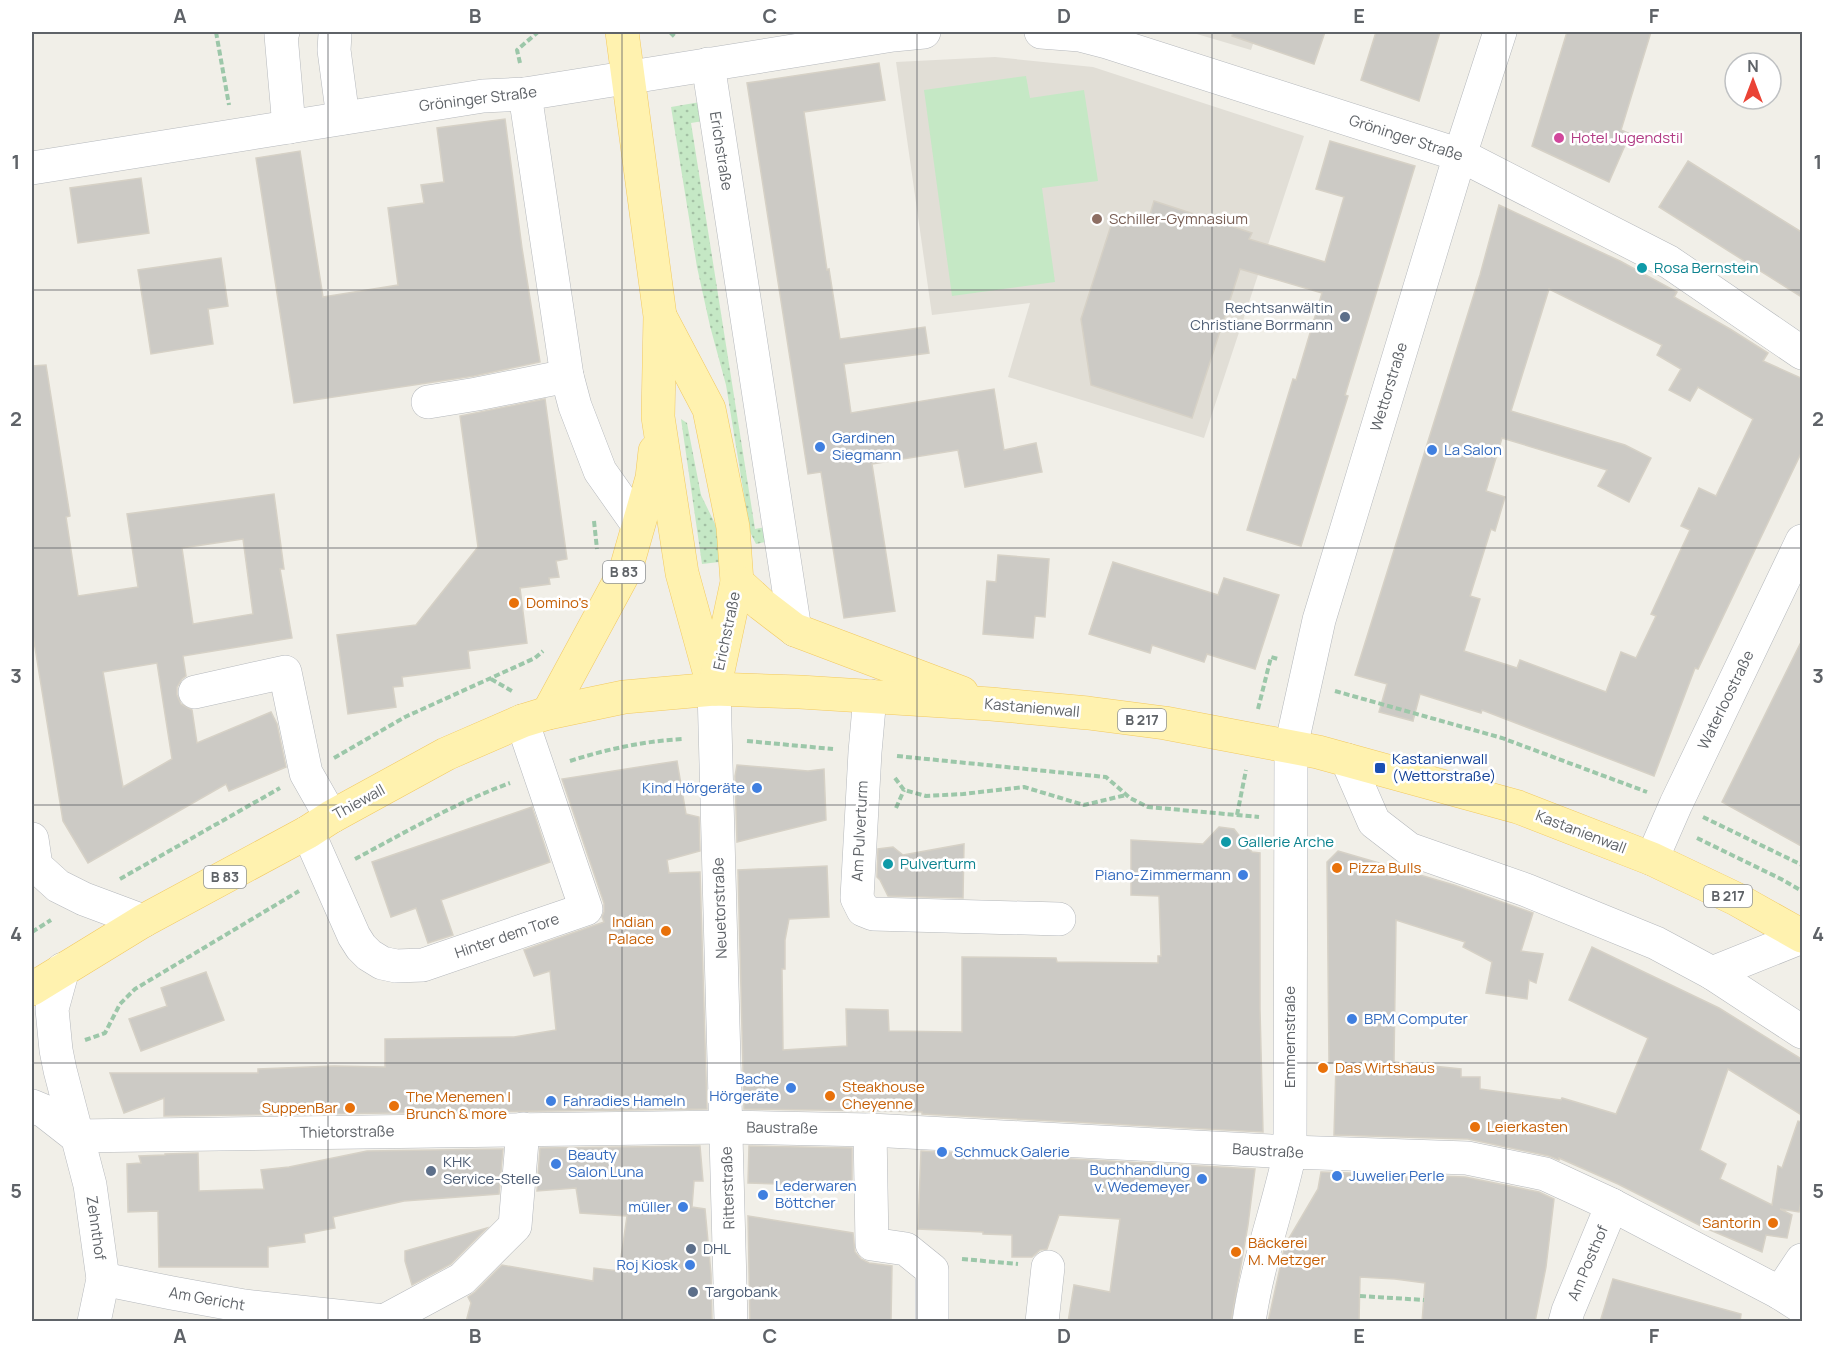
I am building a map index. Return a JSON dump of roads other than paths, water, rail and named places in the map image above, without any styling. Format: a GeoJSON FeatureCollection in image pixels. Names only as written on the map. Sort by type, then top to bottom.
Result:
{"type":"FeatureCollection","features":[{"type":"Feature","properties":{"kind":"main road","name":"Erichstraße"},"geometry":{"type":"LineString","coordinates":[[622,32],[660,316],[658,417],[682,573],[714,690]]}},
{"type":"Feature","properties":{"kind":"main road","name":"Erichstraße"},"geometry":{"type":"LineString","coordinates":[[660,316],[709,409],[733,527],[737,582],[714,690]]}},
{"type":"Feature","properties":{"kind":"main road","name":"B 83"},"geometry":{"type":"LineString","coordinates":[[535,717],[626,569],[652,478],[658,417]]}},
{"type":"Feature","properties":{"kind":"main road"},"geometry":{"type":"LineString","coordinates":[[737,582],[795,630],[991,704]]}},
{"type":"Feature","properties":{"kind":"main road","name":"Kastanienwall"},"geometry":{"type":"LineString","coordinates":[[714,690],[870,696],[1088,713],[1165,723],[1291,747],[1518,807],[1652,859],[1736,900],[1803,937]]}},
{"type":"Feature","properties":{"kind":"main road","name":"Thiewall"},"geometry":{"type":"LineString","coordinates":[[32,988],[143,921],[446,754],[535,717],[624,697],[714,690]]}},
{"type":"Feature","properties":{"kind":"street"},"geometry":{"type":"LineString","coordinates":[[283,32],[281,35],[290,127]]}},
{"type":"Feature","properties":{"kind":"street","name":"Gröninger Straße"},"geometry":{"type":"LineString","coordinates":[[32,168],[483,96],[525,94],[892,35],[924,32]]}},
{"type":"Feature","properties":{"kind":"street","name":"Gröninger Straße"},"geometry":{"type":"LineString","coordinates":[[1041,32],[1080,35],[1107,42],[1460,155],[1669,262],[1803,353]]}},
{"type":"Feature","properties":{"kind":"street","name":"Wettorstraße"},"geometry":{"type":"LineString","coordinates":[[1291,747],[1319,620],[1460,155],[1500,32]]}},
{"type":"Feature","properties":{"kind":"street"},"geometry":{"type":"LineString","coordinates":[[335,34],[334,50],[343,118]]}},
{"type":"Feature","properties":{"kind":"street","name":"Erichstraße"},"geometry":{"type":"LineString","coordinates":[[708,64],[795,630]]}},
{"type":"Feature","properties":{"kind":"street"},"geometry":{"type":"LineString","coordinates":[[525,94],[567,376],[575,406],[600,471],[638,525]]}},
{"type":"Feature","properties":{"kind":"street"},"geometry":{"type":"LineString","coordinates":[[428,402],[567,376]]}},
{"type":"Feature","properties":{"kind":"street","name":"Waterloostraße"},"geometry":{"type":"LineString","coordinates":[[1652,859],[1676,804],[1803,541]]}},
{"type":"Feature","properties":{"kind":"street"},"geometry":{"type":"LineString","coordinates":[[195,692],[285,672],[306,773],[320,824]]}},
{"type":"Feature","properties":{"kind":"street","name":"Neuetorstraße"},"geometry":{"type":"LineString","coordinates":[[714,690],[726,1127]]}},
{"type":"Feature","properties":{"kind":"street","name":"Am Pulverturm"},"geometry":{"type":"LineString","coordinates":[[870,696],[871,753],[857,898],[863,910],[873,914],[1059,919]]}},
{"type":"Feature","properties":{"kind":"street","name":"Hinter dem Tore"},"geometry":{"type":"LineString","coordinates":[[320,824],[354,936],[369,955],[382,963],[396,966],[423,965],[586,909],[535,717]]}},
{"type":"Feature","properties":{"kind":"street","name":"Emmernstraße"},"geometry":{"type":"LineString","coordinates":[[1249,1322],[1253,1292],[1282,1191],[1290,1152],[1291,747]]}},
{"type":"Feature","properties":{"kind":"street"},"geometry":{"type":"LineString","coordinates":[[1347,760],[1374,822],[1409,849],[1526,890],[1645,938],[1712,973],[1803,1032]]}},
{"type":"Feature","properties":{"kind":"street"},"geometry":{"type":"LineString","coordinates":[[32,839],[36,866],[58,886],[84,900],[143,921]]}},
{"type":"Feature","properties":{"kind":"street","name":"Kastanienwall"},"geometry":{"type":"LineString","coordinates":[[1712,973],[1803,937]]}},
{"type":"Feature","properties":{"kind":"street","name":"Zehnthof"},"geometry":{"type":"LineString","coordinates":[[63,969],[52,1009],[56,1050],[90,1185],[103,1279],[94,1322]]}},
{"type":"Feature","properties":{"kind":"street"},"geometry":{"type":"LineString","coordinates":[[32,1106],[44,1111],[76,1136]]}},
{"type":"Feature","properties":{"kind":"street","name":"Thietorstraße"},"geometry":{"type":"LineString","coordinates":[[76,1136],[726,1127]]}},
{"type":"Feature","properties":{"kind":"street","name":"Baustraße"},"geometry":{"type":"LineString","coordinates":[[726,1127],[870,1130],[1290,1152],[1467,1158],[1545,1174],[1612,1205],[1791,1300],[1803,1260]]}},
{"type":"Feature","properties":{"kind":"street","name":"Ritterstraße"},"geometry":{"type":"LineString","coordinates":[[726,1127],[731,1322]]}},
{"type":"Feature","properties":{"kind":"street"},"geometry":{"type":"LineString","coordinates":[[384,1321],[462,1279],[515,1226],[523,1129]]}},
{"type":"Feature","properties":{"kind":"street"},"geometry":{"type":"LineString","coordinates":[[870,1130],[872,1244],[906,1249],[932,1270],[932,1322]]}},
{"type":"Feature","properties":{"kind":"street","name":"Am Posthof"},"geometry":{"type":"LineString","coordinates":[[1565,1322],[1612,1205]]}},
{"type":"Feature","properties":{"kind":"street"},"geometry":{"type":"LineString","coordinates":[[1042,1322],[1048,1267]]}},
{"type":"Feature","properties":{"kind":"street","name":"Am Gericht"},"geometry":{"type":"LineString","coordinates":[[103,1279],[244,1306],[384,1321]]}},
{"type":"Feature","properties":{"kind":"place","name":"Hotel Jugendstil"},"geometry":{"type":"Point","coordinates":[1559,138]}},
{"type":"Feature","properties":{"kind":"place","name":"Schiller-Gymnasium"},"geometry":{"type":"Point","coordinates":[1097,219]}},
{"type":"Feature","properties":{"kind":"place","name":"Rosa Bernstein"},"geometry":{"type":"Point","coordinates":[1642,268]}},
{"type":"Feature","properties":{"kind":"place","name":"Rechtsanwältin Christiane Borrmann"},"geometry":{"type":"Point","coordinates":[1345,317]}},
{"type":"Feature","properties":{"kind":"place","name":"Gardinen Siegmann"},"geometry":{"type":"Point","coordinates":[820,447]}},
{"type":"Feature","properties":{"kind":"place","name":"La Salon"},"geometry":{"type":"Point","coordinates":[1432,450]}},
{"type":"Feature","properties":{"kind":"place","name":"Domino's"},"geometry":{"type":"Point","coordinates":[514,603]}},
{"type":"Feature","properties":{"kind":"place","name":"Kastanienwall (Wettorstraße)"},"geometry":{"type":"Point","coordinates":[1380,768]}},
{"type":"Feature","properties":{"kind":"place","name":"Kind Hörgeräte"},"geometry":{"type":"Point","coordinates":[757,788]}},
{"type":"Feature","properties":{"kind":"place","name":"Gallerie Arche"},"geometry":{"type":"Point","coordinates":[1226,842]}},
{"type":"Feature","properties":{"kind":"place","name":"Pulverturm"},"geometry":{"type":"Point","coordinates":[888,864]}},
{"type":"Feature","properties":{"kind":"place","name":"Pizza Bulls"},"geometry":{"type":"Point","coordinates":[1337,868]}},
{"type":"Feature","properties":{"kind":"place","name":"Piano-Zimmermann"},"geometry":{"type":"Point","coordinates":[1243,875]}},
{"type":"Feature","properties":{"kind":"place","name":"Indian Palace"},"geometry":{"type":"Point","coordinates":[666,931]}},
{"type":"Feature","properties":{"kind":"place","name":"BPM Computer"},"geometry":{"type":"Point","coordinates":[1352,1019]}},
{"type":"Feature","properties":{"kind":"place","name":"Das Wirtshaus"},"geometry":{"type":"Point","coordinates":[1323,1068]}},
{"type":"Feature","properties":{"kind":"place","name":"Bache Hörgeräte"},"geometry":{"type":"Point","coordinates":[791,1088]}},
{"type":"Feature","properties":{"kind":"place","name":"Steakhouse Cheyenne"},"geometry":{"type":"Point","coordinates":[830,1096]}},
{"type":"Feature","properties":{"kind":"place","name":"Fahradies Hameln"},"geometry":{"type":"Point","coordinates":[551,1101]}},
{"type":"Feature","properties":{"kind":"place","name":"The Menemen | Brunch & more"},"geometry":{"type":"Point","coordinates":[394,1106]}},
{"type":"Feature","properties":{"kind":"place","name":"SuppenBar"},"geometry":{"type":"Point","coordinates":[350,1108]}},
{"type":"Feature","properties":{"kind":"place","name":"Leierkasten"},"geometry":{"type":"Point","coordinates":[1475,1127]}},
{"type":"Feature","properties":{"kind":"place","name":"Schmuck Galerie"},"geometry":{"type":"Point","coordinates":[942,1152]}},
{"type":"Feature","properties":{"kind":"place","name":"Beauty Salon Luna"},"geometry":{"type":"Point","coordinates":[556,1164]}},
{"type":"Feature","properties":{"kind":"place","name":"KHK Service-Stelle"},"geometry":{"type":"Point","coordinates":[431,1171]}},
{"type":"Feature","properties":{"kind":"place","name":"Juwelier Perle"},"geometry":{"type":"Point","coordinates":[1337,1176]}},
{"type":"Feature","properties":{"kind":"place","name":"Buchhandlung v. Wedemeyer"},"geometry":{"type":"Point","coordinates":[1202,1179]}},
{"type":"Feature","properties":{"kind":"place","name":"Lederwaren Böttcher"},"geometry":{"type":"Point","coordinates":[763,1195]}},
{"type":"Feature","properties":{"kind":"place","name":"müller"},"geometry":{"type":"Point","coordinates":[683,1207]}},
{"type":"Feature","properties":{"kind":"place","name":"Santorin"},"geometry":{"type":"Point","coordinates":[1773,1223]}},
{"type":"Feature","properties":{"kind":"place","name":"DHL"},"geometry":{"type":"Point","coordinates":[691,1249]}},
{"type":"Feature","properties":{"kind":"place","name":"Bäckerei M. Metzger"},"geometry":{"type":"Point","coordinates":[1236,1252]}},
{"type":"Feature","properties":{"kind":"place","name":"Roj Kiosk"},"geometry":{"type":"Point","coordinates":[690,1265]}},
{"type":"Feature","properties":{"kind":"place","name":"Targobank"},"geometry":{"type":"Point","coordinates":[693,1292]}}]}
